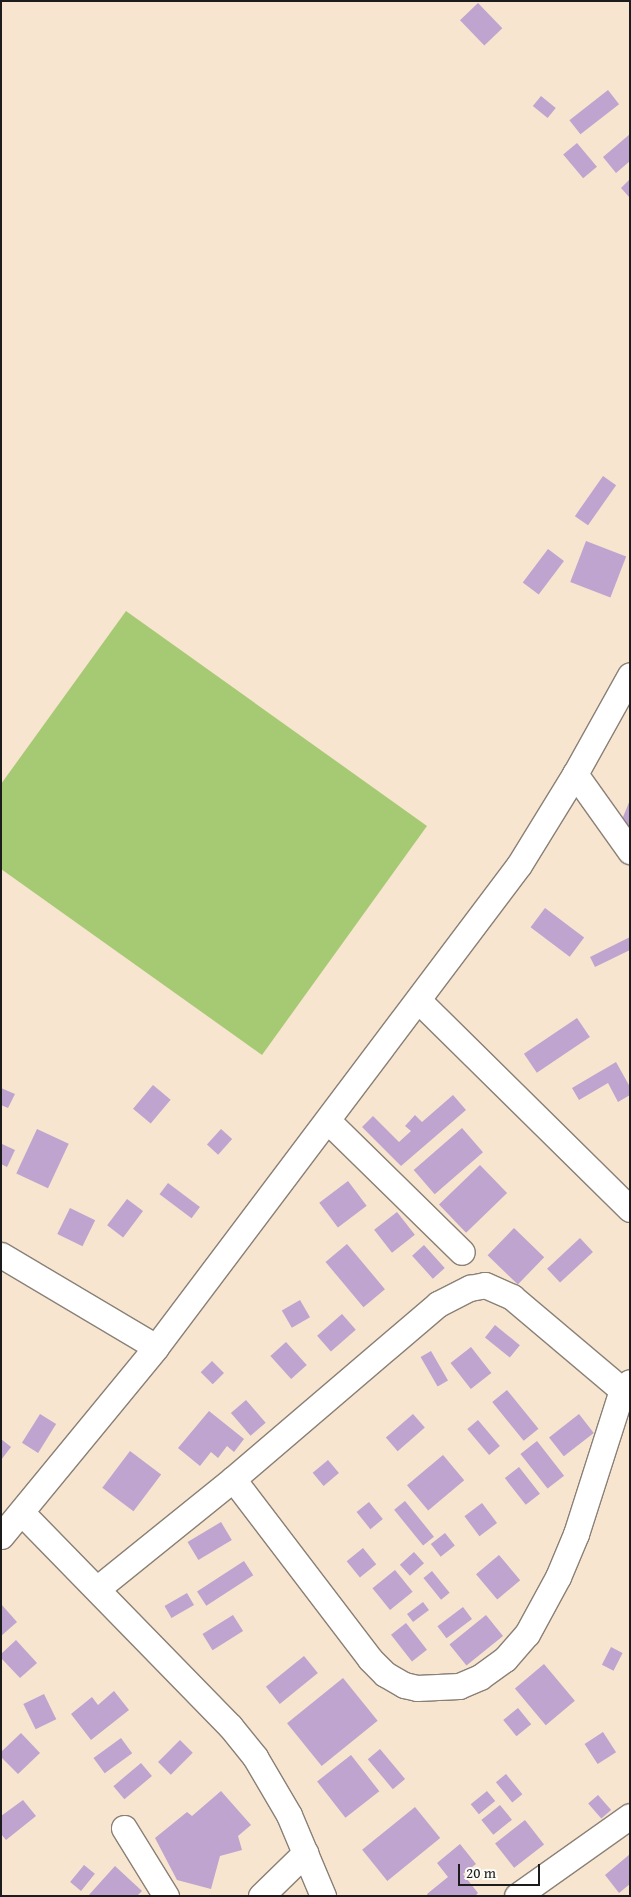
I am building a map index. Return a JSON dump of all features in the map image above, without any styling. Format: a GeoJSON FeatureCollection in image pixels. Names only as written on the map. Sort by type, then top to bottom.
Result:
{"type":"FeatureCollection","features":[{"type":"Feature","properties":{"kind":"street"},"geometry":{"type":"LineString","coordinates":[[1,1536],[22,1513],[156,1348],[419,1001],[519,864],[575,774],[630,675]]}},
{"type":"Feature","properties":{"kind":"street"},"geometry":{"type":"LineString","coordinates":[[575,774],[630,852]]}},
{"type":"Feature","properties":{"kind":"street"},"geometry":{"type":"LineString","coordinates":[[419,1001],[630,1209]]}},
{"type":"Feature","properties":{"kind":"street"},"geometry":{"type":"LineString","coordinates":[[328,1121],[462,1252]]}},
{"type":"Feature","properties":{"kind":"street"},"geometry":{"type":"LineString","coordinates":[[1,1255],[156,1348]]}},
{"type":"Feature","properties":{"kind":"street"},"geometry":{"type":"LineString","coordinates":[[98,1588],[233,1479],[438,1304],[478,1285],[512,1297],[626,1386],[576,1534],[558,1577],[527,1634],[505,1659],[480,1677],[459,1686],[442,1689],[404,1685],[380,1669],[233,1479]]}},
{"type":"Feature","properties":{"kind":"street"},"geometry":{"type":"LineString","coordinates":[[22,1513],[98,1588],[230,1726],[255,1757],[276,1788],[323,1896]]}},
{"type":"Feature","properties":{"kind":"street"},"geometry":{"type":"LineString","coordinates":[[517,1896],[630,1816]]}},
{"type":"Feature","properties":{"kind":"street"},"geometry":{"type":"LineString","coordinates":[[124,1828],[166,1896]]}},
{"type":"Feature","properties":{"kind":"street"},"geometry":{"type":"LineString","coordinates":[[261,1896],[304,1853]]}},
{"type":"Feature","properties":{"kind":"green space"},"geometry":{"type":"Polygon","coordinates":[[[126,611],[427,826],[262,1055],[1,869],[1,784],[126,611]]]}},
{"type":"Feature","properties":{"kind":"building"},"geometry":{"type":"Polygon","coordinates":[[[478,3],[502,28],[484,46],[460,20],[478,3]]]}},
{"type":"Feature","properties":{"kind":"building"},"geometry":{"type":"Polygon","coordinates":[[[608,90],[619,104],[580,134],[569,120],[608,90]]]}},
{"type":"Feature","properties":{"kind":"building"},"geometry":{"type":"Polygon","coordinates":[[[541,96],[556,108],[548,118],[533,106],[541,96]]]}},
{"type":"Feature","properties":{"kind":"building"},"geometry":{"type":"Polygon","coordinates":[[[630,134],[630,161],[616,173],[603,157],[630,134]]]}},
{"type":"Feature","properties":{"kind":"building"},"geometry":{"type":"Polygon","coordinates":[[[577,143],[597,167],[583,178],[563,155],[577,143]]]}},
{"type":"Feature","properties":{"kind":"building"},"geometry":{"type":"Polygon","coordinates":[[[630,179],[630,198],[621,188],[630,179]]]}},
{"type":"Feature","properties":{"kind":"building"},"geometry":{"type":"Polygon","coordinates":[[[603,476],[616,485],[588,525],[575,516],[603,476]]]}},
{"type":"Feature","properties":{"kind":"building"},"geometry":{"type":"Polygon","coordinates":[[[586,541],[626,556],[610,597],[570,582],[586,541]]]}},
{"type":"Feature","properties":{"kind":"building"},"geometry":{"type":"Polygon","coordinates":[[[548,549],[564,561],[539,595],[523,583],[548,549]]]}},
{"type":"Feature","properties":{"kind":"building"},"geometry":{"type":"Polygon","coordinates":[[[630,800],[630,826],[621,822],[630,800]]]}},
{"type":"Feature","properties":{"kind":"building"},"geometry":{"type":"Polygon","coordinates":[[[545,908],[584,937],[570,957],[531,927],[545,908]]]}},
{"type":"Feature","properties":{"kind":"building"},"geometry":{"type":"Polygon","coordinates":[[[630,937],[630,950],[595,967],[590,957],[630,937]]]}},
{"type":"Feature","properties":{"kind":"building"},"geometry":{"type":"Polygon","coordinates":[[[577,1018],[590,1037],[537,1073],[524,1054],[577,1018]]]}},
{"type":"Feature","properties":{"kind":"building"},"geometry":{"type":"Polygon","coordinates":[[[616,1062],[630,1087],[630,1095],[618,1102],[608,1083],[579,1100],[572,1088],[616,1062]]]}},
{"type":"Feature","properties":{"kind":"building"},"geometry":{"type":"Polygon","coordinates":[[[153,1085],[171,1100],[151,1124],[133,1109],[153,1085]]]}},
{"type":"Feature","properties":{"kind":"building"},"geometry":{"type":"Polygon","coordinates":[[[1,1088],[15,1094],[8,1108],[1,1105],[1,1088]]]}},
{"type":"Feature","properties":{"kind":"building"},"geometry":{"type":"Polygon","coordinates":[[[453,1095],[466,1110],[401,1166],[362,1127],[373,1116],[399,1142],[411,1131],[405,1126],[415,1115],[422,1122],[453,1095]]]}},
{"type":"Feature","properties":{"kind":"building"},"geometry":{"type":"Polygon","coordinates":[[[462,1128],[483,1152],[435,1194],[414,1170],[462,1128]]]}},
{"type":"Feature","properties":{"kind":"building"},"geometry":{"type":"Polygon","coordinates":[[[37,1129],[69,1144],[48,1188],[16,1173],[37,1129]]]}},
{"type":"Feature","properties":{"kind":"building"},"geometry":{"type":"Polygon","coordinates":[[[221,1129],[232,1139],[218,1155],[207,1145],[221,1129]]]}},
{"type":"Feature","properties":{"kind":"building"},"geometry":{"type":"Polygon","coordinates":[[[2,1144],[15,1150],[7,1167],[1,1164],[2,1144]]]}},
{"type":"Feature","properties":{"kind":"building"},"geometry":{"type":"Polygon","coordinates":[[[480,1165],[507,1193],[466,1233],[439,1205],[480,1165]]]}},
{"type":"Feature","properties":{"kind":"building"},"geometry":{"type":"Polygon","coordinates":[[[348,1181],[367,1206],[338,1227],[319,1203],[348,1181]]]}},
{"type":"Feature","properties":{"kind":"building"},"geometry":{"type":"Polygon","coordinates":[[[168,1183],[200,1207],[192,1218],[160,1194],[168,1183]]]}},
{"type":"Feature","properties":{"kind":"building"},"geometry":{"type":"Polygon","coordinates":[[[127,1199],[143,1211],[123,1237],[107,1225],[127,1199]]]}},
{"type":"Feature","properties":{"kind":"building"},"geometry":{"type":"Polygon","coordinates":[[[70,1208],[95,1220],[82,1246],[57,1234],[70,1208]]]}},
{"type":"Feature","properties":{"kind":"building"},"geometry":{"type":"Polygon","coordinates":[[[397,1212],[415,1235],[392,1253],[374,1230],[397,1212]]]}},
{"type":"Feature","properties":{"kind":"building"},"geometry":{"type":"Polygon","coordinates":[[[514,1228],[544,1257],[518,1285],[488,1255],[514,1228]]]}},
{"type":"Feature","properties":{"kind":"building"},"geometry":{"type":"Polygon","coordinates":[[[580,1238],[593,1252],[560,1283],[547,1269],[580,1238]]]}},
{"type":"Feature","properties":{"kind":"building"},"geometry":{"type":"Polygon","coordinates":[[[347,1244],[385,1289],[363,1307],[326,1262],[347,1244]]]}},
{"type":"Feature","properties":{"kind":"building"},"geometry":{"type":"Polygon","coordinates":[[[424,1245],[445,1268],[433,1279],[412,1256],[424,1245]]]}},
{"type":"Feature","properties":{"kind":"building"},"geometry":{"type":"Polygon","coordinates":[[[300,1300],[310,1317],[292,1328],[282,1310],[300,1300]]]}},
{"type":"Feature","properties":{"kind":"building"},"geometry":{"type":"Polygon","coordinates":[[[342,1314],[356,1330],[331,1351],[317,1336],[342,1314]]]}},
{"type":"Feature","properties":{"kind":"building"},"geometry":{"type":"Polygon","coordinates":[[[495,1325],[520,1345],[510,1358],[485,1337],[495,1325]]]}},
{"type":"Feature","properties":{"kind":"building"},"geometry":{"type":"Polygon","coordinates":[[[286,1342],[307,1365],[291,1379],[270,1356],[286,1342]]]}},
{"type":"Feature","properties":{"kind":"building"},"geometry":{"type":"Polygon","coordinates":[[[471,1347],[491,1373],[471,1389],[451,1363],[471,1347]]]}},
{"type":"Feature","properties":{"kind":"building"},"geometry":{"type":"Polygon","coordinates":[[[431,1351],[448,1380],[438,1386],[421,1357],[431,1351]]]}},
{"type":"Feature","properties":{"kind":"building"},"geometry":{"type":"Polygon","coordinates":[[[212,1361],[224,1373],[213,1384],[201,1372],[212,1361]]]}},
{"type":"Feature","properties":{"kind":"building"},"geometry":{"type":"Polygon","coordinates":[[[507,1390],[538,1429],[524,1441],[492,1402],[507,1390]]]}},
{"type":"Feature","properties":{"kind":"building"},"geometry":{"type":"Polygon","coordinates":[[[246,1400],[266,1423],[251,1436],[231,1413],[246,1400]]]}},
{"type":"Feature","properties":{"kind":"building"},"geometry":{"type":"Polygon","coordinates":[[[209,1411],[244,1439],[234,1452],[227,1446],[218,1458],[211,1452],[200,1466],[178,1448],[209,1411]]]}},
{"type":"Feature","properties":{"kind":"building"},"geometry":{"type":"Polygon","coordinates":[[[40,1414],[56,1424],[38,1453],[22,1443],[40,1414]]]}},
{"type":"Feature","properties":{"kind":"building"},"geometry":{"type":"Polygon","coordinates":[[[413,1414],[425,1428],[398,1451],[386,1438],[413,1414]]]}},
{"type":"Feature","properties":{"kind":"building"},"geometry":{"type":"Polygon","coordinates":[[[579,1414],[594,1433],[564,1456],[549,1437],[579,1414]]]}},
{"type":"Feature","properties":{"kind":"building"},"geometry":{"type":"Polygon","coordinates":[[[478,1420],[500,1446],[489,1455],[467,1429],[478,1420]]]}},
{"type":"Feature","properties":{"kind":"building"},"geometry":{"type":"Polygon","coordinates":[[[1,1439],[11,1447],[1,1460],[1,1439]]]}},
{"type":"Feature","properties":{"kind":"building"},"geometry":{"type":"Polygon","coordinates":[[[537,1441],[564,1476],[548,1489],[520,1454],[537,1441]]]}},
{"type":"Feature","properties":{"kind":"building"},"geometry":{"type":"Polygon","coordinates":[[[130,1451],[161,1474],[133,1511],[102,1488],[130,1451]]]}},
{"type":"Feature","properties":{"kind":"building"},"geometry":{"type":"Polygon","coordinates":[[[443,1455],[464,1480],[428,1510],[407,1485],[443,1455]]]}},
{"type":"Feature","properties":{"kind":"building"},"geometry":{"type":"Polygon","coordinates":[[[328,1460],[339,1473],[324,1486],[313,1473],[328,1460]]]}},
{"type":"Feature","properties":{"kind":"building"},"geometry":{"type":"Polygon","coordinates":[[[519,1467],[540,1494],[526,1505],[505,1478],[519,1467]]]}},
{"type":"Feature","properties":{"kind":"building"},"geometry":{"type":"Polygon","coordinates":[[[405,1501],[434,1537],[423,1546],[394,1510],[405,1501]]]}},
{"type":"Feature","properties":{"kind":"building"},"geometry":{"type":"Polygon","coordinates":[[[369,1502],[383,1519],[370,1529],[357,1512],[369,1502]]]}},
{"type":"Feature","properties":{"kind":"building"},"geometry":{"type":"Polygon","coordinates":[[[482,1503],[497,1523],[479,1536],[464,1516],[482,1503]]]}},
{"type":"Feature","properties":{"kind":"building"},"geometry":{"type":"Polygon","coordinates":[[[221,1522],[232,1540],[198,1560],[188,1542],[221,1522]]]}},
{"type":"Feature","properties":{"kind":"building"},"geometry":{"type":"Polygon","coordinates":[[[445,1533],[455,1546],[441,1557],[431,1544],[445,1533]]]}},
{"type":"Feature","properties":{"kind":"building"},"geometry":{"type":"Polygon","coordinates":[[[363,1548],[376,1564],[360,1578],[347,1561],[363,1548]]]}},
{"type":"Feature","properties":{"kind":"building"},"geometry":{"type":"Polygon","coordinates":[[[414,1552],[424,1563],[410,1576],[400,1565],[414,1552]]]}},
{"type":"Feature","properties":{"kind":"building"},"geometry":{"type":"Polygon","coordinates":[[[499,1555],[520,1580],[497,1600],[476,1574],[499,1555]]]}},
{"type":"Feature","properties":{"kind":"building"},"geometry":{"type":"Polygon","coordinates":[[[244,1561],[253,1575],[206,1606],[197,1591],[244,1561]]]}},
{"type":"Feature","properties":{"kind":"building"},"geometry":{"type":"Polygon","coordinates":[[[395,1570],[413,1592],[390,1610],[372,1588],[395,1570]]]}},
{"type":"Feature","properties":{"kind":"building"},"geometry":{"type":"Polygon","coordinates":[[[432,1571],[450,1593],[441,1600],[423,1578],[432,1571]]]}},
{"type":"Feature","properties":{"kind":"building"},"geometry":{"type":"Polygon","coordinates":[[[187,1593],[194,1605],[171,1618],[164,1606],[187,1593]]]}},
{"type":"Feature","properties":{"kind":"building"},"geometry":{"type":"Polygon","coordinates":[[[423,1602],[429,1610],[413,1622],[407,1614],[423,1602]]]}},
{"type":"Feature","properties":{"kind":"building"},"geometry":{"type":"Polygon","coordinates":[[[1,1604],[17,1622],[1,1636],[1,1604]]]}},
{"type":"Feature","properties":{"kind":"building"},"geometry":{"type":"Polygon","coordinates":[[[463,1607],[472,1619],[446,1638],[437,1626],[463,1607]]]}},
{"type":"Feature","properties":{"kind":"building"},"geometry":{"type":"Polygon","coordinates":[[[233,1615],[243,1631],[213,1650],[202,1634],[233,1615]]]}},
{"type":"Feature","properties":{"kind":"building"},"geometry":{"type":"Polygon","coordinates":[[[486,1615],[503,1636],[466,1666],[449,1645],[486,1615]]]}},
{"type":"Feature","properties":{"kind":"building"},"geometry":{"type":"Polygon","coordinates":[[[406,1623],[427,1650],[412,1661],[391,1635],[406,1623]]]}},
{"type":"Feature","properties":{"kind":"building"},"geometry":{"type":"Polygon","coordinates":[[[16,1640],[37,1663],[20,1678],[1,1658],[1,1654],[16,1640]]]}},
{"type":"Feature","properties":{"kind":"building"},"geometry":{"type":"Polygon","coordinates":[[[611,1647],[623,1653],[614,1671],[602,1665],[611,1647]]]}},
{"type":"Feature","properties":{"kind":"building"},"geometry":{"type":"Polygon","coordinates":[[[304,1656],[318,1673],[280,1704],[266,1687],[304,1656]]]}},
{"type":"Feature","properties":{"kind":"building"},"geometry":{"type":"Polygon","coordinates":[[[544,1664],[575,1701],[546,1725],[515,1688],[544,1664]]]}},
{"type":"Feature","properties":{"kind":"building"},"geometry":{"type":"Polygon","coordinates":[[[343,1678],[378,1721],[322,1766],[287,1723],[343,1678]]]}},
{"type":"Feature","properties":{"kind":"building"},"geometry":{"type":"Polygon","coordinates":[[[114,1691],[129,1710],[91,1740],[71,1714],[92,1697],[98,1705],[114,1691]]]}},
{"type":"Feature","properties":{"kind":"building"},"geometry":{"type":"Polygon","coordinates":[[[44,1694],[56,1719],[36,1729],[23,1704],[44,1694]]]}},
{"type":"Feature","properties":{"kind":"building"},"geometry":{"type":"Polygon","coordinates":[[[518,1708],[531,1724],[516,1736],[503,1720],[518,1708]]]}},
{"type":"Feature","properties":{"kind":"building"},"geometry":{"type":"Polygon","coordinates":[[[603,1732],[616,1752],[598,1764],[585,1744],[603,1732]]]}},
{"type":"Feature","properties":{"kind":"building"},"geometry":{"type":"Polygon","coordinates":[[[21,1733],[40,1753],[18,1774],[1,1757],[1,1752],[21,1733]]]}},
{"type":"Feature","properties":{"kind":"building"},"geometry":{"type":"Polygon","coordinates":[[[121,1738],[132,1753],[105,1773],[93,1758],[121,1738]]]}},
{"type":"Feature","properties":{"kind":"building"},"geometry":{"type":"Polygon","coordinates":[[[180,1740],[193,1753],[171,1775],[158,1762],[180,1740]]]}},
{"type":"Feature","properties":{"kind":"building"},"geometry":{"type":"Polygon","coordinates":[[[380,1749],[405,1779],[393,1789],[368,1759],[380,1749]]]}},
{"type":"Feature","properties":{"kind":"building"},"geometry":{"type":"Polygon","coordinates":[[[351,1755],[379,1791],[345,1818],[317,1781],[351,1755]]]}},
{"type":"Feature","properties":{"kind":"building"},"geometry":{"type":"Polygon","coordinates":[[[141,1763],[152,1776],[124,1799],[113,1786],[141,1763]]]}},
{"type":"Feature","properties":{"kind":"building"},"geometry":{"type":"Polygon","coordinates":[[[506,1774],[522,1794],[512,1802],[496,1782],[506,1774]]]}},
{"type":"Feature","properties":{"kind":"building"},"geometry":{"type":"Polygon","coordinates":[[[221,1791],[251,1825],[238,1836],[242,1850],[220,1856],[211,1889],[177,1880],[155,1838],[187,1812],[192,1816],[221,1791]]]}},
{"type":"Feature","properties":{"kind":"building"},"geometry":{"type":"Polygon","coordinates":[[[487,1791],[495,1801],[479,1814],[471,1804],[487,1791]]]}},
{"type":"Feature","properties":{"kind":"building"},"geometry":{"type":"Polygon","coordinates":[[[598,1795],[611,1810],[601,1819],[588,1804],[598,1795]]]}},
{"type":"Feature","properties":{"kind":"building"},"geometry":{"type":"Polygon","coordinates":[[[23,1800],[36,1816],[6,1840],[1,1834],[1,1816],[23,1800]]]}},
{"type":"Feature","properties":{"kind":"building"},"geometry":{"type":"Polygon","coordinates":[[[500,1805],[512,1820],[493,1835],[481,1820],[500,1805]]]}},
{"type":"Feature","properties":{"kind":"building"},"geometry":{"type":"Polygon","coordinates":[[[415,1807],[440,1838],[387,1881],[362,1850],[415,1807]]]}},
{"type":"Feature","properties":{"kind":"building"},"geometry":{"type":"Polygon","coordinates":[[[525,1820],[544,1844],[514,1868],[495,1843],[525,1820]]]}},
{"type":"Feature","properties":{"kind":"building"},"geometry":{"type":"Polygon","coordinates":[[[460,1844],[476,1864],[463,1874],[478,1893],[475,1896],[428,1896],[427,1894],[448,1877],[437,1863],[460,1844]]]}},
{"type":"Feature","properties":{"kind":"building"},"geometry":{"type":"Polygon","coordinates":[[[630,1854],[630,1884],[619,1893],[605,1875],[630,1854]]]}},
{"type":"Feature","properties":{"kind":"building"},"geometry":{"type":"Polygon","coordinates":[[[84,1865],[95,1874],[81,1891],[70,1882],[84,1865]]]}},
{"type":"Feature","properties":{"kind":"building"},"geometry":{"type":"Polygon","coordinates":[[[115,1866],[142,1891],[137,1896],[88,1896],[115,1866]]]}}]}
